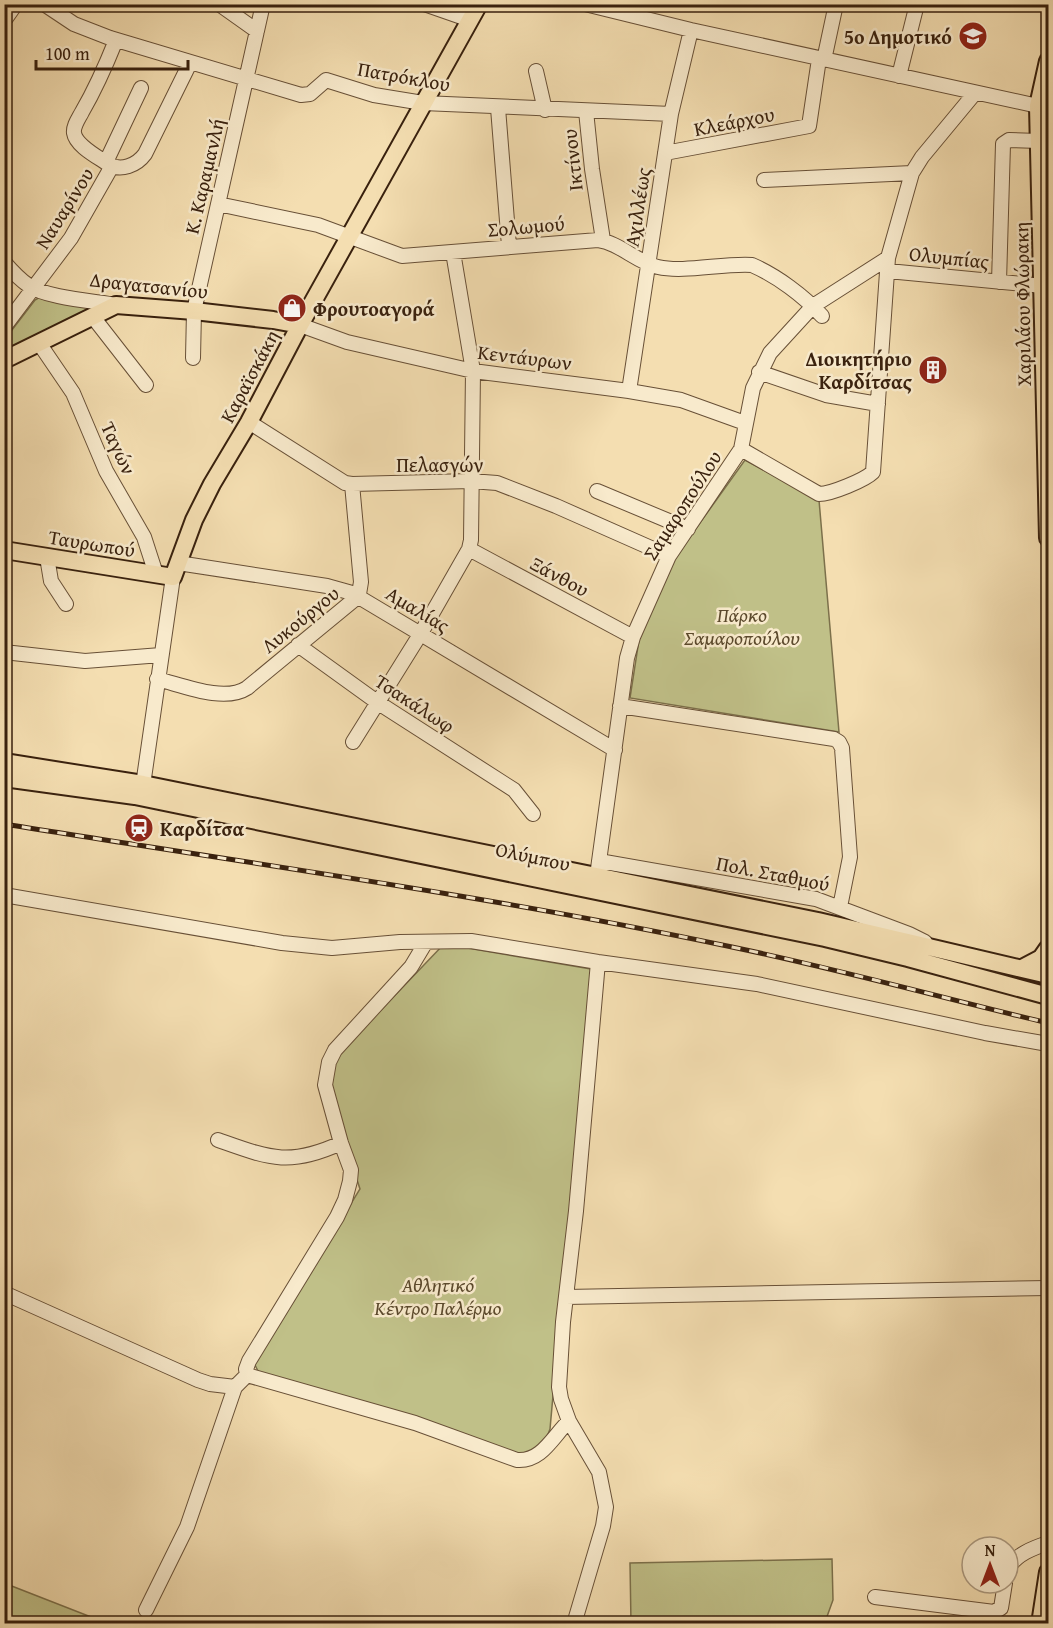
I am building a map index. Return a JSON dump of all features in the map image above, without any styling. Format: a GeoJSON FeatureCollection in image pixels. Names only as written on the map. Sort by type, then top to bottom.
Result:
{"type":"FeatureCollection","features":[{"type":"Feature","properties":{"kind":"main road","name":"Καραϊσκάκη"},"geometry":{"type":"LineString","coordinates":[[175,570],[194,520],[212,484],[249,422],[300,325],[479,4]]}},
{"type":"Feature","properties":{"kind":"main road","name":"Χαριλάου Φλώρακη"},"geometry":{"type":"LineString","coordinates":[[1048,61],[1039,141],[1045,257],[1042,286],[1048,537]]}},
{"type":"Feature","properties":{"kind":"main road","name":"Δραγατσανίου"},"geometry":{"type":"LineString","coordinates":[[116,305],[280,321],[300,325]]}},
{"type":"Feature","properties":{"kind":"main road"},"geometry":{"type":"LineString","coordinates":[[4,360],[116,305]]}},
{"type":"Feature","properties":{"kind":"main road","name":"Ταυρωπού"},"geometry":{"type":"LineString","coordinates":[[4,550],[156,574],[175,570]]}},
{"type":"Feature","properties":{"kind":"main road","name":"Ολύμπου"},"geometry":{"type":"LineString","coordinates":[[4,762],[55,769],[142,791],[825,938],[1048,996]]}},
{"type":"Feature","properties":{"kind":"main road","name":"Ολύμπου"},"geometry":{"type":"LineString","coordinates":[[4,778],[142,791],[598,868],[1048,975]]}},
{"type":"Feature","properties":{"kind":"main road"},"geometry":{"type":"LineString","coordinates":[[1022,968],[1041,958],[1048,948]]}},
{"type":"Feature","properties":{"kind":"main road"},"geometry":{"type":"LineString","coordinates":[[1040,1623],[1048,1572]]}},
{"type":"Feature","properties":{"kind":"street"},"geometry":{"type":"LineString","coordinates":[[4,21],[16,4]]}},
{"type":"Feature","properties":{"kind":"street","name":"Πατρόκλου"},"geometry":{"type":"LineString","coordinates":[[44,4],[74,24],[116,40],[301,95],[310,94],[323,81],[331,80],[374,95],[423,103],[671,114]]}},
{"type":"Feature","properties":{"kind":"street"},"geometry":{"type":"LineString","coordinates":[[219,4],[258,31]]}},
{"type":"Feature","properties":{"kind":"street","name":"Κ. Καραμανλή"},"geometry":{"type":"LineString","coordinates":[[193,358],[194,312],[263,4]]}},
{"type":"Feature","properties":{"kind":"street"},"geometry":{"type":"LineString","coordinates":[[424,4],[470,20]]}},
{"type":"Feature","properties":{"kind":"street"},"geometry":{"type":"LineString","coordinates":[[585,4],[691,30],[1043,108]]}},
{"type":"Feature","properties":{"kind":"street"},"geometry":{"type":"LineString","coordinates":[[822,59],[836,4]]}},
{"type":"Feature","properties":{"kind":"street"},"geometry":{"type":"LineString","coordinates":[[899,76],[917,4]]}},
{"type":"Feature","properties":{"kind":"street","name":"Αχιλλέως"},"geometry":{"type":"LineString","coordinates":[[629,391],[671,114],[691,30]]}},
{"type":"Feature","properties":{"kind":"street"},"geometry":{"type":"LineString","coordinates":[[116,40],[101,80],[77,121],[74,131],[78,141],[117,168],[137,162],[146,154],[190,63]]}},
{"type":"Feature","properties":{"kind":"street","name":"Κλεάρχου"},"geometry":{"type":"LineString","coordinates":[[665,153],[809,126],[822,59]]}},
{"type":"Feature","properties":{"kind":"street"},"geometry":{"type":"LineString","coordinates":[[536,71],[545,110]]}},
{"type":"Feature","properties":{"kind":"street","name":"Ναυαρίνου"},"geometry":{"type":"LineString","coordinates":[[4,327],[34,289],[85,216],[141,88]]}},
{"type":"Feature","properties":{"kind":"street"},"geometry":{"type":"LineString","coordinates":[[741,449],[819,494],[826,494],[868,477],[873,472],[888,264],[912,172],[975,93]]}},
{"type":"Feature","properties":{"kind":"street"},"geometry":{"type":"LineString","coordinates":[[498,108],[509,246]]}},
{"type":"Feature","properties":{"kind":"street","name":"Ικτίνου"},"geometry":{"type":"LineString","coordinates":[[586,111],[603,240]]}},
{"type":"Feature","properties":{"kind":"street"},"geometry":{"type":"LineString","coordinates":[[999,282],[1003,144],[1009,140],[1039,141]]}},
{"type":"Feature","properties":{"kind":"street"},"geometry":{"type":"LineString","coordinates":[[764,180],[912,172]]}},
{"type":"Feature","properties":{"kind":"street","name":"Σολωμού"},"geometry":{"type":"LineString","coordinates":[[218,204],[318,225],[402,256],[603,240]]}},
{"type":"Feature","properties":{"kind":"street"},"geometry":{"type":"LineString","coordinates":[[603,240],[648,264],[663,268],[752,266],[765,271],[818,311]]}},
{"type":"Feature","properties":{"kind":"street"},"geometry":{"type":"LineString","coordinates":[[353,742],[421,633],[469,549],[471,540],[473,371],[453,252]]}},
{"type":"Feature","properties":{"kind":"street","name":"Ολυμπίας"},"geometry":{"type":"LineString","coordinates":[[888,264],[999,282],[1042,286]]}},
{"type":"Feature","properties":{"kind":"street","name":"Σαμαροπούλου"},"geometry":{"type":"LineString","coordinates":[[598,868],[625,670],[633,637],[669,556],[741,449],[753,388],[759,372],[774,347],[818,311],[888,264]]}},
{"type":"Feature","properties":{"kind":"street","name":"Δραγατσανίου"},"geometry":{"type":"LineString","coordinates":[[6,267],[34,289],[50,294],[116,305]]}},
{"type":"Feature","properties":{"kind":"street"},"geometry":{"type":"LineString","coordinates":[[93,317],[146,385]]}},
{"type":"Feature","properties":{"kind":"street","name":"Κεντάυρων"},"geometry":{"type":"LineString","coordinates":[[300,325],[347,342],[473,371],[681,400],[745,423]]}},
{"type":"Feature","properties":{"kind":"street","name":"Ταγών"},"geometry":{"type":"LineString","coordinates":[[39,344],[73,393],[106,471],[144,537],[156,574]]}},
{"type":"Feature","properties":{"kind":"street"},"geometry":{"type":"LineString","coordinates":[[759,372],[826,395],[878,404]]}},
{"type":"Feature","properties":{"kind":"street","name":"Πελασγών"},"geometry":{"type":"LineString","coordinates":[[249,422],[334,477],[352,484],[471,481],[497,483],[669,556]]}},
{"type":"Feature","properties":{"kind":"street","name":"Λυκούργου"},"geometry":{"type":"LineString","coordinates":[[157,678],[215,693],[234,694],[247,688],[358,596],[360,575],[352,484]]}},
{"type":"Feature","properties":{"kind":"street"},"geometry":{"type":"LineString","coordinates":[[597,491],[688,529]]}},
{"type":"Feature","properties":{"kind":"street","name":"Ξάνθου"},"geometry":{"type":"LineString","coordinates":[[469,549],[633,637]]}},
{"type":"Feature","properties":{"kind":"street"},"geometry":{"type":"LineString","coordinates":[[47,557],[51,580],[66,604]]}},
{"type":"Feature","properties":{"kind":"street","name":"Αμαλίας"},"geometry":{"type":"LineString","coordinates":[[175,570],[327,586],[358,596],[615,750]]}},
{"type":"Feature","properties":{"kind":"street","name":"Καραϊσκάκη"},"geometry":{"type":"LineString","coordinates":[[142,791],[157,678],[175,570]]}},
{"type":"Feature","properties":{"kind":"street","name":"Τσακάλωφ"},"geometry":{"type":"LineString","coordinates":[[298,645],[376,702],[514,790],[533,814]]}},
{"type":"Feature","properties":{"kind":"street"},"geometry":{"type":"LineString","coordinates":[[4,652],[85,661],[161,655]]}},
{"type":"Feature","properties":{"kind":"street","name":"Πολ. Σταθμού"},"geometry":{"type":"LineString","coordinates":[[598,868],[816,899],[840,907],[850,857],[842,748],[839,742],[834,739],[620,706]]}},
{"type":"Feature","properties":{"kind":"street"},"geometry":{"type":"LineString","coordinates":[[4,895],[282,943],[332,948],[471,941],[598,963],[757,984],[985,1033],[1048,1044]]}},
{"type":"Feature","properties":{"kind":"street"},"geometry":{"type":"LineString","coordinates":[[840,907],[909,933],[940,950]]}},
{"type":"Feature","properties":{"kind":"street"},"geometry":{"type":"LineString","coordinates":[[247,1375],[245,1371],[249,1361],[337,1218],[350,1181],[351,1170],[340,1143],[325,1085],[329,1062],[335,1050],[411,967],[426,942]]}},
{"type":"Feature","properties":{"kind":"street"},"geometry":{"type":"LineString","coordinates":[[574,1623],[603,1526],[606,1507],[599,1472],[569,1421],[559,1387],[598,963]]}},
{"type":"Feature","properties":{"kind":"street"},"geometry":{"type":"LineString","coordinates":[[219,1140],[280,1159],[309,1156],[340,1143]]}},
{"type":"Feature","properties":{"kind":"street"},"geometry":{"type":"LineString","coordinates":[[567,1297],[1048,1288]]}},
{"type":"Feature","properties":{"kind":"street"},"geometry":{"type":"LineString","coordinates":[[4,1293],[191,1378],[207,1384],[235,1387]]}},
{"type":"Feature","properties":{"kind":"street"},"geometry":{"type":"LineString","coordinates":[[146,1610],[187,1527],[235,1387],[247,1375]]}},
{"type":"Feature","properties":{"kind":"street"},"geometry":{"type":"LineString","coordinates":[[247,1375],[415,1423],[517,1460],[528,1460],[538,1455],[569,1421]]}},
{"type":"Feature","properties":{"kind":"street"},"geometry":{"type":"LineString","coordinates":[[1020,1556],[1048,1543]]}},
{"type":"Feature","properties":{"kind":"street"},"geometry":{"type":"LineString","coordinates":[[875,1597],[994,1612],[1001,1608],[1003,1595]]}},
{"type":"Feature","properties":{"kind":"green space"},"geometry":{"type":"Polygon","coordinates":[[[40,297],[86,303],[93,310],[5,356],[5,339],[35,300],[40,297]]]}},
{"type":"Feature","properties":{"kind":"green space","name":"Πάρκο Σαμαροπούλου"},"geometry":{"type":"Polygon","coordinates":[[[745,460],[819,500],[839,732],[630,698],[639,640],[674,559],[745,460]]]}},
{"type":"Feature","properties":{"kind":"green space","name":"Αθλητικό Κέντρο Παλέρμο"},"geometry":{"type":"Polygon","coordinates":[[[444,944],[591,969],[550,1429],[545,1442],[524,1456],[259,1373],[255,1365],[255,1360],[360,1189],[328,1091],[334,1059],[444,944]]]}},
{"type":"Feature","properties":{"kind":"green space"},"geometry":{"type":"Polygon","coordinates":[[[832,1559],[833,1600],[825,1622],[631,1623],[630,1563],[832,1559]]]}},
{"type":"Feature","properties":{"kind":"green space"},"geometry":{"type":"Polygon","coordinates":[[[4,1583],[91,1617],[121,1623],[5,1623],[4,1583]]]}},
{"type":"Feature","properties":{"kind":"railway"},"geometry":{"type":"LineString","coordinates":[[4,824],[369,881],[641,929],[811,965],[1048,1023]]}},
{"type":"Feature","properties":{"kind":"place","name":"5ο Δημοτικό"},"geometry":{"type":"Point","coordinates":[973,36]}},
{"type":"Feature","properties":{"kind":"place","name":"Φρουτοαγορά"},"geometry":{"type":"Point","coordinates":[292,308]}},
{"type":"Feature","properties":{"kind":"place","name":"Διοικητήριο Καρδίτσας"},"geometry":{"type":"Point","coordinates":[933,370]}},
{"type":"Feature","properties":{"kind":"place","name":"Καρδίτσα"},"geometry":{"type":"Point","coordinates":[139,828]}}]}
